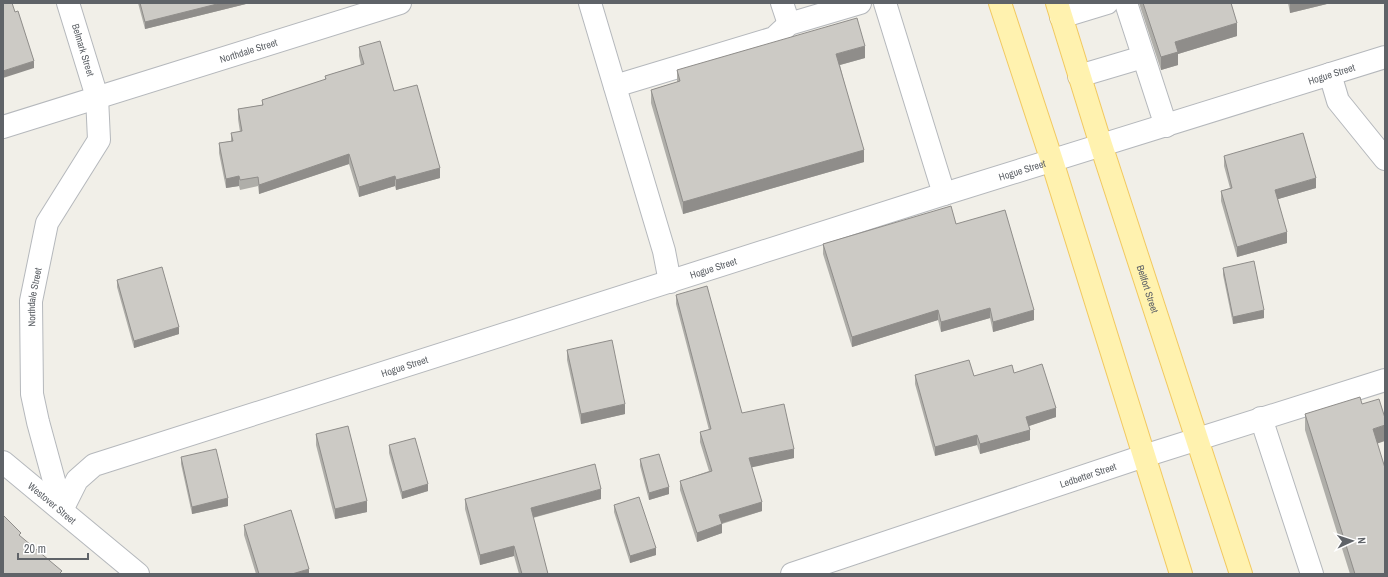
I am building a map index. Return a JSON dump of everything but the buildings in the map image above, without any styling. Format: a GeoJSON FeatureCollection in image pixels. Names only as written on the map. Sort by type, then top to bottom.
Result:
{"type":"FeatureCollection","features":[{"type":"Feature","properties":{"kind":"main road"},"geometry":{"type":"LineString","coordinates":[[1000,3],[1052,161],[1181,574]]}},
{"type":"Feature","properties":{"kind":"main road","name":"Bellfort Street"},"geometry":{"type":"LineString","coordinates":[[1059,10],[1101,145],[1198,438],[1241,574]]}},
{"type":"Feature","properties":{"kind":"street","name":"Belmark Street"},"geometry":{"type":"LineString","coordinates":[[68,3],[97,97]]}},
{"type":"Feature","properties":{"kind":"street","name":"Northdale Street"},"geometry":{"type":"LineString","coordinates":[[3,127],[378,6],[400,3]]}},
{"type":"Feature","properties":{"kind":"street"},"geometry":{"type":"LineString","coordinates":[[590,3],[664,251],[670,282]]}},
{"type":"Feature","properties":{"kind":"street"},"geometry":{"type":"LineString","coordinates":[[782,3],[789,24]]}},
{"type":"Feature","properties":{"kind":"street"},"geometry":{"type":"LineString","coordinates":[[615,86],[774,38],[789,24],[860,3]]}},
{"type":"Feature","properties":{"kind":"street"},"geometry":{"type":"LineString","coordinates":[[885,3],[944,194]]}},
{"type":"Feature","properties":{"kind":"street"},"geometry":{"type":"LineString","coordinates":[[1059,10],[1106,3]]}},
{"type":"Feature","properties":{"kind":"street"},"geometry":{"type":"LineString","coordinates":[[1126,3],[1166,126]]}},
{"type":"Feature","properties":{"kind":"street"},"geometry":{"type":"LineString","coordinates":[[1079,76],[1144,57]]}},
{"type":"Feature","properties":{"kind":"street","name":"Hogue Street"},"geometry":{"type":"LineString","coordinates":[[62,510],[77,480],[94,465],[944,194],[1385,57]]}},
{"type":"Feature","properties":{"kind":"street"},"geometry":{"type":"LineString","coordinates":[[1330,74],[1338,101],[1385,159]]}},
{"type":"Feature","properties":{"kind":"street","name":"Northdale Street"},"geometry":{"type":"LineString","coordinates":[[62,510],[38,422],[32,394],[31,301],[47,223],[99,140],[97,97]]}},
{"type":"Feature","properties":{"kind":"street","name":"Ledbetter Street"},"geometry":{"type":"LineString","coordinates":[[792,574],[1198,438],[1385,380]]}},
{"type":"Feature","properties":{"kind":"street"},"geometry":{"type":"LineString","coordinates":[[1261,418],[1312,574]]}},
{"type":"Feature","properties":{"kind":"street","name":"Westover Street"},"geometry":{"type":"LineString","coordinates":[[3,462],[138,574]]}}]}
